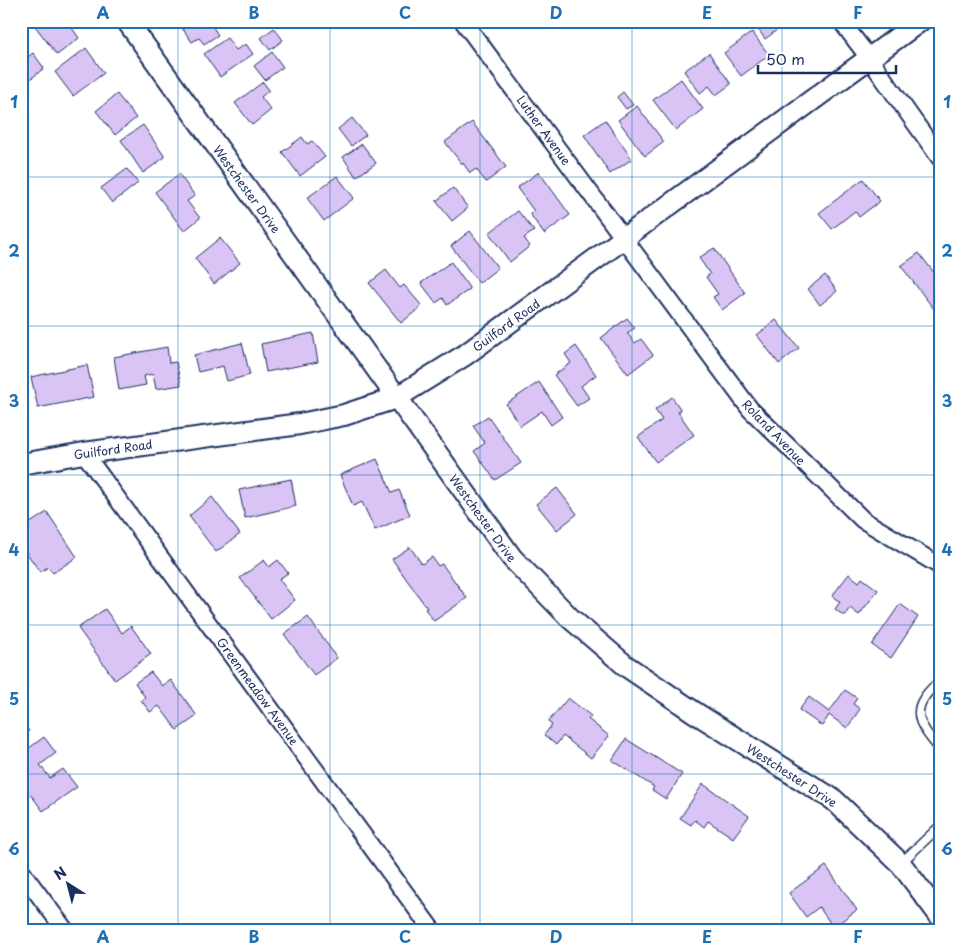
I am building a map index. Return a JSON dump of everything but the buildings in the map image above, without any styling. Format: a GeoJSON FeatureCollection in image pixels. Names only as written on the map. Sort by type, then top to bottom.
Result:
{"type":"FeatureCollection","features":[{"type":"Feature","properties":{"kind":"street","name":"Westchester Drive"},"geometry":{"type":"LineString","coordinates":[[127,21],[512,558],[570,618],[626,666],[694,712],[834,800],[901,864],[940,916]]}},
{"type":"Feature","properties":{"kind":"street","name":"Luther Avenue"},"geometry":{"type":"LineString","coordinates":[[463,21],[624,239]]}},
{"type":"Feature","properties":{"kind":"street"},"geometry":{"type":"LineString","coordinates":[[841,21],[870,58],[940,158]]}},
{"type":"Feature","properties":{"kind":"street","name":"Guilford Road"},"geometry":{"type":"LineString","coordinates":[[21,464],[84,453],[300,424],[344,415],[396,398],[465,355],[920,21]]}},
{"type":"Feature","properties":{"kind":"street","name":"Roland Avenue"},"geometry":{"type":"LineString","coordinates":[[624,239],[750,410],[863,520],[940,566]]}},
{"type":"Feature","properties":{"kind":"street","name":"Greenmeadow Avenue"},"geometry":{"type":"LineString","coordinates":[[84,453],[432,930]]}},
{"type":"Feature","properties":{"kind":"street"},"geometry":{"type":"LineString","coordinates":[[21,871],[65,930]]}},
{"type":"Feature","properties":{"kind":"lane"},"geometry":{"type":"LineString","coordinates":[[940,680],[923,699],[918,712],[920,723],[940,750]]}},
{"type":"Feature","properties":{"kind":"lane"},"geometry":{"type":"LineString","coordinates":[[901,864],[940,826]]}}]}
